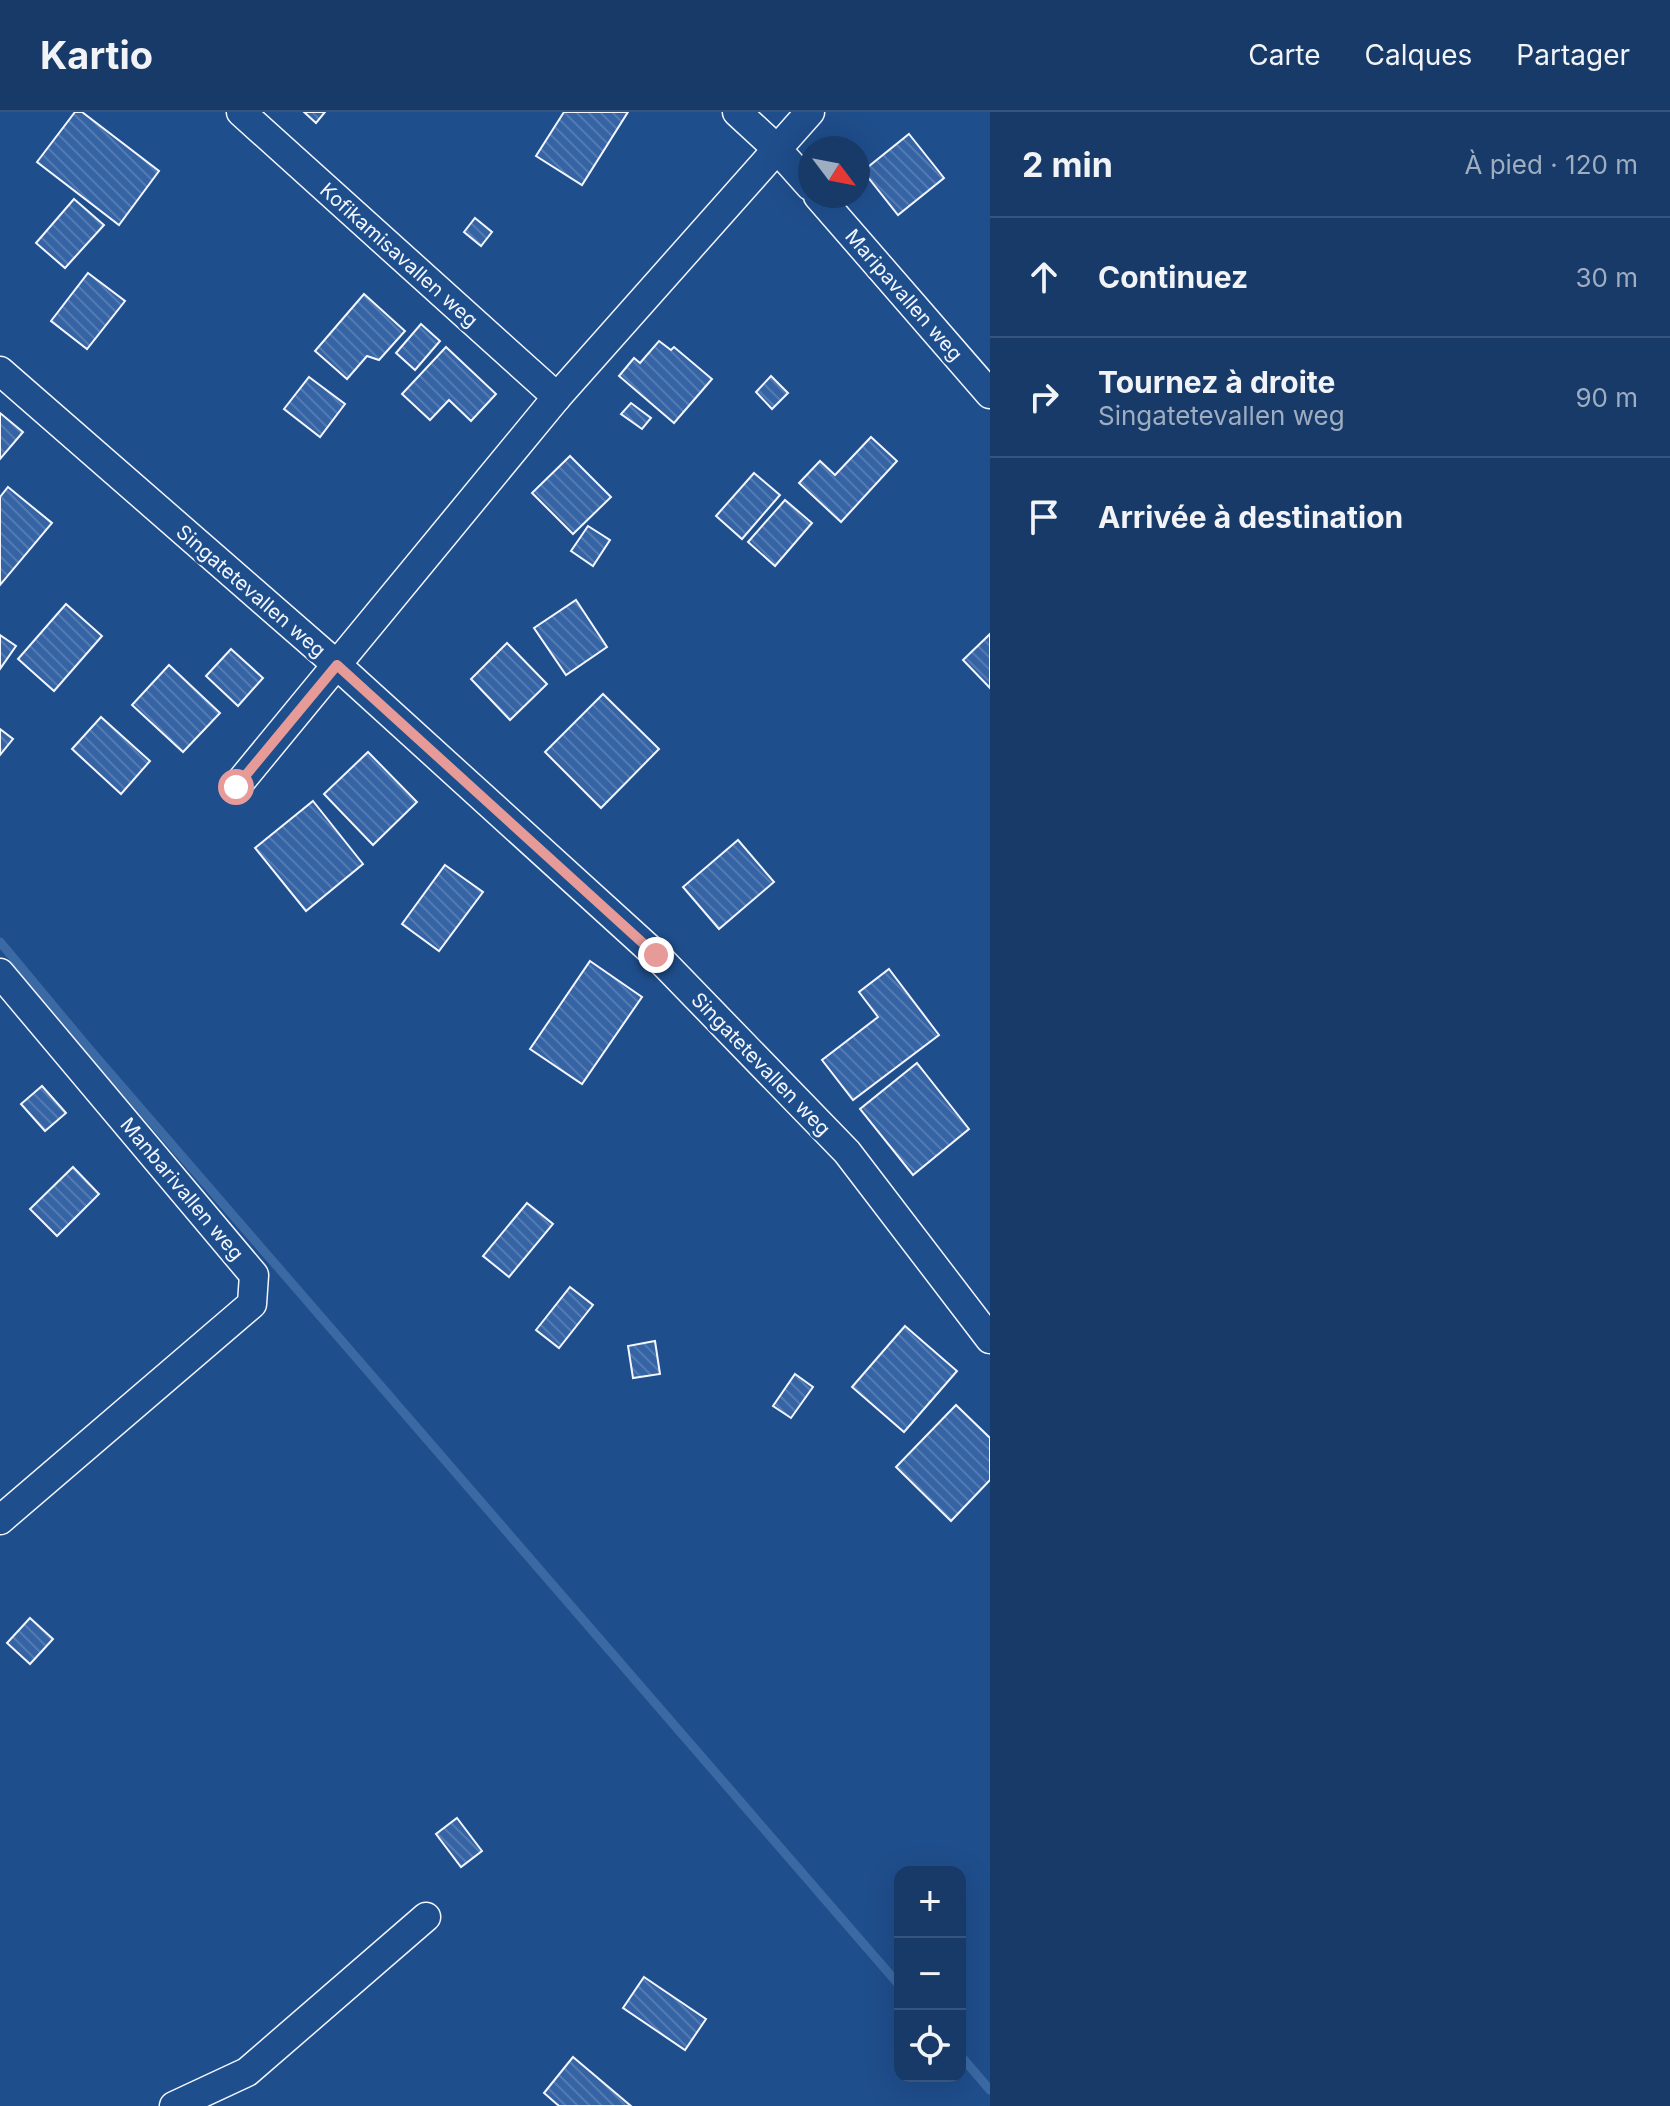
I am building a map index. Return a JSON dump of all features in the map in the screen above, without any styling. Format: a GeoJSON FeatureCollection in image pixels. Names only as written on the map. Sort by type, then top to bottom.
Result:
{"type":"FeatureCollection","features":[{"type":"Feature","properties":{"kind":"street","name":"Kofikamisavallen weg"},"geometry":{"type":"LineString","coordinates":[[241,112],[557,397]]}},
{"type":"Feature","properties":{"kind":"street"},"geometry":{"type":"LineString","coordinates":[[737,112],[798,173]]}},
{"type":"Feature","properties":{"kind":"street"},"geometry":{"type":"LineString","coordinates":[[236,787],[557,397],[810,112]]}},
{"type":"Feature","properties":{"kind":"street","name":"Maripavallen weg"},"geometry":{"type":"LineString","coordinates":[[828,208],[990,394]]}},
{"type":"Feature","properties":{"kind":"street","name":"Singatetevallen weg"},"geometry":{"type":"LineString","coordinates":[[0,371],[337,665],[656,955],[847,1152],[990,1339]]}},
{"type":"Feature","properties":{"kind":"street","name":"Manbarivallen weg"},"geometry":{"type":"LineString","coordinates":[[0,973],[254,1275],[252,1304],[0,1520]]}},
{"type":"Feature","properties":{"kind":"street"},"geometry":{"type":"LineString","coordinates":[[174,2106],[247,2072],[426,1917]]}},
{"type":"Feature","properties":{"kind":"building"},"geometry":{"type":"Polygon","coordinates":[[[75,112],[82,112],[159,171],[119,225],[37,162],[75,112]]]}},
{"type":"Feature","properties":{"kind":"building"},"geometry":{"type":"Polygon","coordinates":[[[304,112],[325,112],[316,123],[304,112]]]}},
{"type":"Feature","properties":{"kind":"building"},"geometry":{"type":"Polygon","coordinates":[[[564,112],[628,112],[582,185],[536,156],[564,112]]]}},
{"type":"Feature","properties":{"kind":"building"},"geometry":{"type":"Polygon","coordinates":[[[909,134],[944,178],[898,215],[870,180],[870,165],[909,134]]]}},
{"type":"Feature","properties":{"kind":"building"},"geometry":{"type":"Polygon","coordinates":[[[74,199],[104,225],[65,268],[36,243],[74,199]]]}},
{"type":"Feature","properties":{"kind":"building"},"geometry":{"type":"Polygon","coordinates":[[[475,218],[492,232],[481,246],[464,232],[475,218]]]}},
{"type":"Feature","properties":{"kind":"building"},"geometry":{"type":"Polygon","coordinates":[[[88,273],[125,301],[87,349],[51,321],[88,273]]]}},
{"type":"Feature","properties":{"kind":"building"},"geometry":{"type":"Polygon","coordinates":[[[364,294],[405,331],[379,360],[367,356],[347,379],[315,351],[364,294]]]}},
{"type":"Feature","properties":{"kind":"building"},"geometry":{"type":"Polygon","coordinates":[[[421,324],[440,341],[415,370],[396,353],[421,324]]]}},
{"type":"Feature","properties":{"kind":"building"},"geometry":{"type":"Polygon","coordinates":[[[659,341],[671,350],[674,347],[712,379],[674,423],[619,376],[634,358],[640,363],[659,341]]]}},
{"type":"Feature","properties":{"kind":"building"},"geometry":{"type":"Polygon","coordinates":[[[446,347],[496,394],[471,421],[449,400],[430,420],[402,394],[446,347]]]}},
{"type":"Feature","properties":{"kind":"building"},"geometry":{"type":"Polygon","coordinates":[[[771,376],[788,393],[772,409],[756,392],[771,376]]]}},
{"type":"Feature","properties":{"kind":"building"},"geometry":{"type":"Polygon","coordinates":[[[309,377],[345,404],[320,437],[284,409],[309,377]]]}},
{"type":"Feature","properties":{"kind":"building"},"geometry":{"type":"Polygon","coordinates":[[[631,403],[651,418],[642,429],[621,414],[631,403]]]}},
{"type":"Feature","properties":{"kind":"building"},"geometry":{"type":"Polygon","coordinates":[[[0,413],[23,432],[0,459],[0,413]]]}},
{"type":"Feature","properties":{"kind":"building"},"geometry":{"type":"Polygon","coordinates":[[[871,437],[897,461],[841,522],[799,483],[820,461],[835,475],[871,437]]]}},
{"type":"Feature","properties":{"kind":"building"},"geometry":{"type":"Polygon","coordinates":[[[570,456],[611,497],[573,534],[532,493],[570,456]]]}},
{"type":"Feature","properties":{"kind":"building"},"geometry":{"type":"Polygon","coordinates":[[[754,473],[780,495],[742,539],[716,516],[754,473]]]}},
{"type":"Feature","properties":{"kind":"building"},"geometry":{"type":"Polygon","coordinates":[[[8,487],[52,523],[0,585],[0,497],[8,487]]]}},
{"type":"Feature","properties":{"kind":"building"},"geometry":{"type":"Polygon","coordinates":[[[785,500],[812,523],[775,566],[748,542],[785,500]]]}},
{"type":"Feature","properties":{"kind":"building"},"geometry":{"type":"Polygon","coordinates":[[[588,526],[610,540],[593,566],[571,551],[588,526]]]}},
{"type":"Feature","properties":{"kind":"building"},"geometry":{"type":"Polygon","coordinates":[[[576,600],[607,647],[566,675],[534,628],[576,600]]]}},
{"type":"Feature","properties":{"kind":"building"},"geometry":{"type":"Polygon","coordinates":[[[66,604],[102,636],[54,691],[18,659],[66,604]]]}},
{"type":"Feature","properties":{"kind":"building"},"geometry":{"type":"Polygon","coordinates":[[[990,634],[990,688],[963,660],[990,634]]]}},
{"type":"Feature","properties":{"kind":"building"},"geometry":{"type":"Polygon","coordinates":[[[0,635],[16,646],[0,669],[0,635]]]}},
{"type":"Feature","properties":{"kind":"building"},"geometry":{"type":"Polygon","coordinates":[[[507,643],[547,684],[510,720],[471,679],[507,643]]]}},
{"type":"Feature","properties":{"kind":"building"},"geometry":{"type":"Polygon","coordinates":[[[231,649],[263,678],[238,706],[206,676],[231,649]]]}},
{"type":"Feature","properties":{"kind":"building"},"geometry":{"type":"Polygon","coordinates":[[[169,665],[220,713],[183,752],[132,705],[169,665]]]}},
{"type":"Feature","properties":{"kind":"building"},"geometry":{"type":"Polygon","coordinates":[[[603,694],[659,749],[601,808],[545,752],[603,694]]]}},
{"type":"Feature","properties":{"kind":"building"},"geometry":{"type":"Polygon","coordinates":[[[101,717],[150,761],[121,794],[72,749],[101,717]]]}},
{"type":"Feature","properties":{"kind":"building"},"geometry":{"type":"Polygon","coordinates":[[[0,729],[13,739],[0,755],[0,729]]]}},
{"type":"Feature","properties":{"kind":"building"},"geometry":{"type":"Polygon","coordinates":[[[368,752],[417,802],[373,845],[324,794],[368,752]]]}},
{"type":"Feature","properties":{"kind":"building"},"geometry":{"type":"Polygon","coordinates":[[[313,801],[363,864],[306,911],[255,848],[313,801]]]}},
{"type":"Feature","properties":{"kind":"building"},"geometry":{"type":"Polygon","coordinates":[[[738,840],[774,882],[719,929],[683,887],[738,840]]]}},
{"type":"Feature","properties":{"kind":"building"},"geometry":{"type":"Polygon","coordinates":[[[445,865],[483,892],[439,951],[402,924],[445,865]]]}},
{"type":"Feature","properties":{"kind":"building"},"geometry":{"type":"Polygon","coordinates":[[[590,961],[642,997],[582,1084],[530,1049],[590,961]]]}},
{"type":"Feature","properties":{"kind":"building"},"geometry":{"type":"Polygon","coordinates":[[[889,969],[939,1035],[853,1100],[822,1060],[878,1017],[859,992],[889,969]]]}},
{"type":"Feature","properties":{"kind":"building"},"geometry":{"type":"Polygon","coordinates":[[[917,1063],[969,1129],[913,1175],[860,1109],[917,1063]]]}},
{"type":"Feature","properties":{"kind":"building"},"geometry":{"type":"Polygon","coordinates":[[[42,1086],[66,1113],[45,1131],[21,1104],[42,1086]]]}},
{"type":"Feature","properties":{"kind":"building"},"geometry":{"type":"Polygon","coordinates":[[[73,1167],[99,1194],[57,1236],[30,1209],[73,1167]]]}},
{"type":"Feature","properties":{"kind":"building"},"geometry":{"type":"Polygon","coordinates":[[[527,1203],[553,1224],[509,1277],[483,1256],[527,1203]]]}},
{"type":"Feature","properties":{"kind":"building"},"geometry":{"type":"Polygon","coordinates":[[[570,1287],[593,1305],[559,1348],[536,1330],[570,1287]]]}},
{"type":"Feature","properties":{"kind":"building"},"geometry":{"type":"Polygon","coordinates":[[[905,1326],[957,1371],[904,1432],[852,1387],[905,1326]]]}},
{"type":"Feature","properties":{"kind":"building"},"geometry":{"type":"Polygon","coordinates":[[[655,1341],[660,1374],[633,1378],[628,1346],[655,1341]]]}},
{"type":"Feature","properties":{"kind":"building"},"geometry":{"type":"Polygon","coordinates":[[[795,1374],[813,1387],[791,1418],[773,1406],[795,1374]]]}},
{"type":"Feature","properties":{"kind":"building"},"geometry":{"type":"Polygon","coordinates":[[[956,1405],[990,1438],[990,1480],[951,1521],[896,1467],[956,1405]]]}},
{"type":"Feature","properties":{"kind":"building"},"geometry":{"type":"Polygon","coordinates":[[[30,1618],[53,1639],[30,1664],[7,1643],[30,1618]]]}},
{"type":"Feature","properties":{"kind":"building"},"geometry":{"type":"Polygon","coordinates":[[[457,1818],[482,1851],[461,1867],[436,1834],[457,1818]]]}},
{"type":"Feature","properties":{"kind":"building"},"geometry":{"type":"Polygon","coordinates":[[[644,1977],[706,2019],[685,2050],[623,2008],[644,1977]]]}},
{"type":"Feature","properties":{"kind":"building"},"geometry":{"type":"Polygon","coordinates":[[[573,2057],[631,2106],[559,2106],[544,2093],[573,2057]]]}},
{"type":"Feature","properties":{"kind":"waterway"},"geometry":{"type":"LineString","coordinates":[[0,942],[894,1979]]}},
{"type":"Feature","properties":{"kind":"waterway"},"geometry":{"type":"LineString","coordinates":[[966,2062],[990,2090]]}},
{"type":"Feature","properties":{"kind":"route"},"geometry":{"type":"LineString","coordinates":[[236,787],[337,665],[656,955]]}}]}
